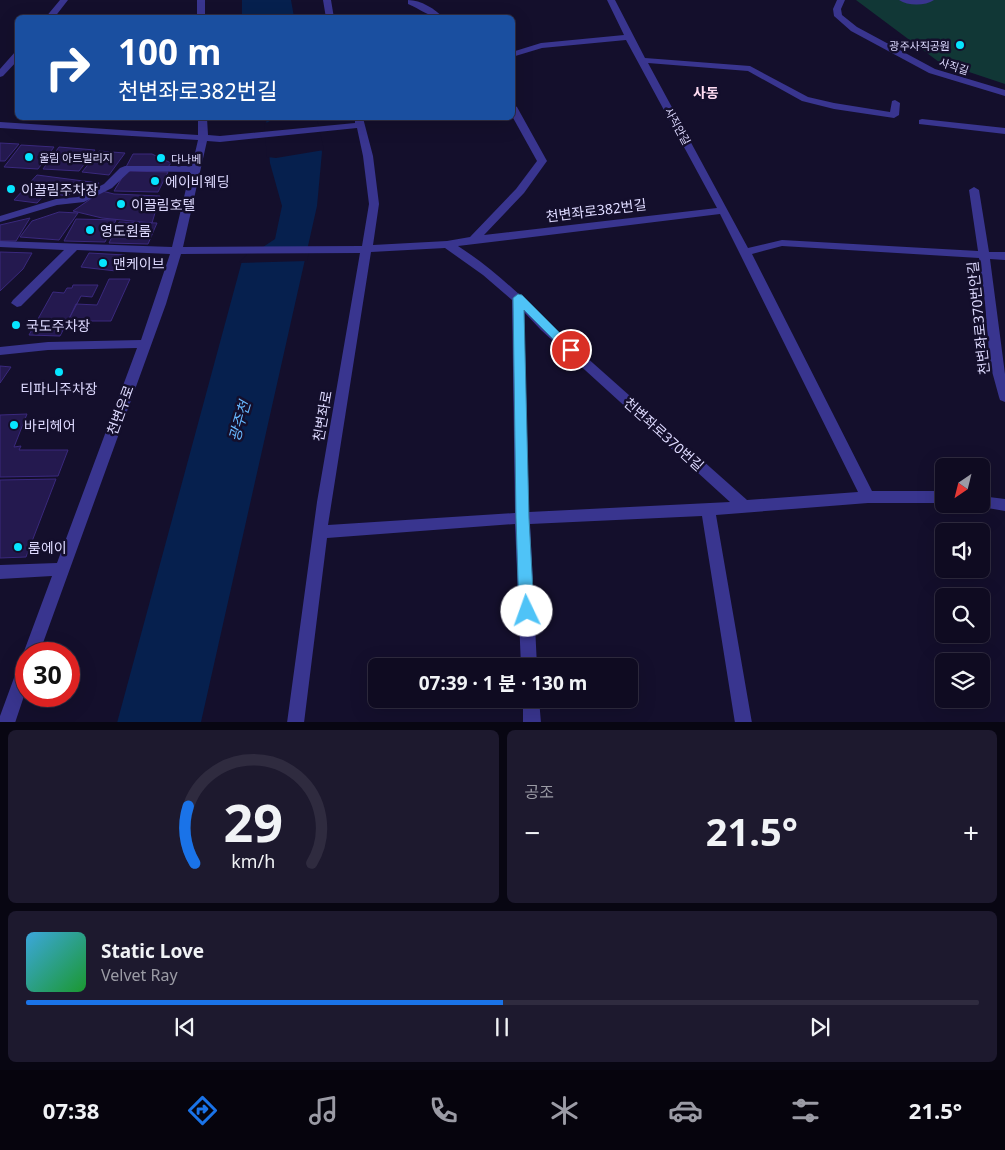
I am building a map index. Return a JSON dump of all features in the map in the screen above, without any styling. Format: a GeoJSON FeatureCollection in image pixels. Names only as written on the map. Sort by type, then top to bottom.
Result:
{"type":"FeatureCollection","features":[{"type":"Feature","properties":{"kind":"street"},"geometry":{"type":"LineString","coordinates":[[52,15],[64,0]]}},
{"type":"Feature","properties":{"kind":"street"},"geometry":{"type":"LineString","coordinates":[[201,0],[201,15]]}},
{"type":"Feature","properties":{"kind":"street"},"geometry":{"type":"LineString","coordinates":[[327,0],[330,15]]}},
{"type":"Feature","properties":{"kind":"street","name":"사직안길"},"geometry":{"type":"LineString","coordinates":[[611,0],[629,37],[724,210],[868,497]]}},
{"type":"Feature","properties":{"kind":"street","name":"사직길"},"geometry":{"type":"LineString","coordinates":[[841,0],[837,9],[838,16],[854,29],[932,72],[1005,93]]}},
{"type":"Feature","properties":{"kind":"street"},"geometry":{"type":"LineString","coordinates":[[903,0],[910,2],[930,0]]}},
{"type":"Feature","properties":{"kind":"street"},"geometry":{"type":"LineString","coordinates":[[411,2],[428,9],[436,15]]}},
{"type":"Feature","properties":{"kind":"street"},"geometry":{"type":"LineString","coordinates":[[515,53],[541,46],[629,37]]}},
{"type":"Feature","properties":{"kind":"street"},"geometry":{"type":"LineString","coordinates":[[0,74],[15,57]]}},
{"type":"Feature","properties":{"kind":"street"},"geometry":{"type":"LineString","coordinates":[[642,60],[750,69],[805,99],[834,106],[894,115],[895,103]]}},
{"type":"Feature","properties":{"kind":"street"},"geometry":{"type":"LineString","coordinates":[[473,240],[520,191],[542,161],[515,112]]}},
{"type":"Feature","properties":{"kind":"street","name":"천변우로"},"geometry":{"type":"LineString","coordinates":[[35,642],[160,304],[177,251],[203,138],[203,120]]}},
{"type":"Feature","properties":{"kind":"street"},"geometry":{"type":"LineString","coordinates":[[0,125],[220,139],[346,127],[360,121]]}},
{"type":"Feature","properties":{"kind":"street","name":"천변좌로"},"geometry":{"type":"LineString","coordinates":[[294,722],[320,532],[374,204],[372,178],[360,121]]}},
{"type":"Feature","properties":{"kind":"street"},"geometry":{"type":"LineString","coordinates":[[922,122],[1005,132]]}},
{"type":"Feature","properties":{"kind":"street"},"geometry":{"type":"LineString","coordinates":[[0,219],[56,202],[80,200],[108,186],[124,170],[130,168],[196,169]]}},
{"type":"Feature","properties":{"kind":"street"},"geometry":{"type":"LineString","coordinates":[[745,252],[782,243],[983,254],[974,190]]}},
{"type":"Feature","properties":{"kind":"street","name":"천변좌로382번길"},"geometry":{"type":"LineString","coordinates":[[177,251],[368,249],[448,244],[724,210]]}},
{"type":"Feature","properties":{"kind":"street"},"geometry":{"type":"LineString","coordinates":[[0,244],[177,251]]}},
{"type":"Feature","properties":{"kind":"street"},"geometry":{"type":"LineString","coordinates":[[448,244],[470,258],[518,298],[522,518],[529,658]]}},
{"type":"Feature","properties":{"kind":"street"},"geometry":{"type":"LineString","coordinates":[[17,303],[74,247]]}},
{"type":"Feature","properties":{"kind":"street","name":"천변좌로370번안길"},"geometry":{"type":"LineString","coordinates":[[1005,256],[983,254],[991,303],[996,364],[1005,397]]}},
{"type":"Feature","properties":{"kind":"street","name":"천변좌로370번길"},"geometry":{"type":"LineString","coordinates":[[518,298],[545,327],[744,506]]}},
{"type":"Feature","properties":{"kind":"street"},"geometry":{"type":"LineString","coordinates":[[0,351],[48,346],[144,344]]}},
{"type":"Feature","properties":{"kind":"street"},"geometry":{"type":"LineString","coordinates":[[320,532],[522,518],[708,510],[868,497],[935,497]]}},
{"type":"Feature","properties":{"kind":"street"},"geometry":{"type":"LineString","coordinates":[[990,503],[1005,505]]}},
{"type":"Feature","properties":{"kind":"street"},"geometry":{"type":"LineString","coordinates":[[708,510],[744,722]]}},
{"type":"Feature","properties":{"kind":"street"},"geometry":{"type":"LineString","coordinates":[[0,572],[62,569]]}},
{"type":"Feature","properties":{"kind":"street"},"geometry":{"type":"LineString","coordinates":[[6,722],[15,697]]}},
{"type":"Feature","properties":{"kind":"street"},"geometry":{"type":"LineString","coordinates":[[531,708],[532,722]]}},
{"type":"Feature","properties":{"kind":"green space","name":"광주사직공원"},"geometry":{"type":"Polygon","coordinates":[[[856,0],[1005,0],[1005,84],[939,62],[856,0]]]}},
{"type":"Feature","properties":{"kind":"water"},"geometry":{"type":"Polygon","coordinates":[[[242,0],[291,0],[294,15],[242,15],[242,0]]]}},
{"type":"Feature","properties":{"kind":"water","name":"광주천"},"geometry":{"type":"Polygon","coordinates":[[[266,120],[314,120],[322,152],[317,206],[201,722],[117,722],[242,261],[275,239],[282,206],[270,163],[266,120]]]}},
{"type":"Feature","properties":{"kind":"pier"},"geometry":{"type":"Polygon","coordinates":[[[317,120],[324,150],[276,158],[267,157],[264,124],[270,121],[317,120]]]}},
{"type":"Feature","properties":{"kind":"pier"},"geometry":{"type":"Polygon","coordinates":[[[310,248],[307,261],[239,263],[247,254],[256,249],[310,248]]]}},
{"type":"Feature","properties":{"kind":"building"},"geometry":{"type":"Polygon","coordinates":[[[0,143],[19,144],[5,161],[0,161],[0,143]]]}},
{"type":"Feature","properties":{"kind":"building","name":"울림 아트빌리지"},"geometry":{"type":"Polygon","coordinates":[[[21,145],[54,147],[38,169],[4,167],[21,145]]]}},
{"type":"Feature","properties":{"kind":"building"},"geometry":{"type":"Polygon","coordinates":[[[59,147],[95,150],[79,171],[43,169],[59,147]]]}},
{"type":"Feature","properties":{"kind":"building"},"geometry":{"type":"Polygon","coordinates":[[[99,151],[125,153],[109,175],[82,172],[99,151]]]}},
{"type":"Feature","properties":{"kind":"building"},"geometry":{"type":"Polygon","coordinates":[[[133,154],[152,154],[171,163],[168,167],[126,167],[133,154]]]}},
{"type":"Feature","properties":{"kind":"building"},"geometry":{"type":"Polygon","coordinates":[[[126,171],[168,172],[158,192],[114,191],[126,171]]]}},
{"type":"Feature","properties":{"kind":"building","name":"이끌림호텔"},"geometry":{"type":"Polygon","coordinates":[[[37,175],[99,183],[90,194],[72,192],[68,196],[46,193],[37,203],[14,200],[37,175]]]}},
{"type":"Feature","properties":{"kind":"building","name":"이끌림호텔"},"geometry":{"type":"Polygon","coordinates":[[[102,191],[114,194],[160,196],[152,223],[102,218],[73,211],[102,191]]]}},
{"type":"Feature","properties":{"kind":"building"},"geometry":{"type":"Polygon","coordinates":[[[59,212],[78,213],[59,240],[20,237],[32,221],[59,212]]]}},
{"type":"Feature","properties":{"kind":"building"},"geometry":{"type":"Polygon","coordinates":[[[30,218],[16,241],[0,241],[0,225],[30,218]]]}},
{"type":"Feature","properties":{"kind":"building","name":"영도원룸"},"geometry":{"type":"Polygon","coordinates":[[[76,219],[116,220],[105,242],[64,241],[76,219]]]}},
{"type":"Feature","properties":{"kind":"building"},"geometry":{"type":"Polygon","coordinates":[[[119,222],[157,223],[148,244],[109,243],[119,222]]]}},
{"type":"Feature","properties":{"kind":"building"},"geometry":{"type":"Polygon","coordinates":[[[0,252],[32,253],[23,269],[0,291],[0,252]]]}},
{"type":"Feature","properties":{"kind":"building"},"geometry":{"type":"Polygon","coordinates":[[[89,253],[125,255],[116,271],[81,267],[89,253]]]}},
{"type":"Feature","properties":{"kind":"building"},"geometry":{"type":"Polygon","coordinates":[[[109,279],[130,279],[111,321],[68,321],[76,304],[97,305],[109,279]]]}},
{"type":"Feature","properties":{"kind":"building"},"geometry":{"type":"Polygon","coordinates":[[[73,285],[98,285],[92,297],[81,296],[60,336],[29,335],[53,292],[64,293],[67,288],[72,288],[73,285]]]}},
{"type":"Feature","properties":{"kind":"building"},"geometry":{"type":"Polygon","coordinates":[[[0,366],[11,367],[0,383],[0,366]]]}},
{"type":"Feature","properties":{"kind":"building"},"geometry":{"type":"Polygon","coordinates":[[[27,414],[14,447],[21,446],[19,450],[68,450],[58,476],[0,477],[0,415],[27,414]]]}},
{"type":"Feature","properties":{"kind":"building"},"geometry":{"type":"Polygon","coordinates":[[[56,479],[26,557],[0,558],[0,480],[56,479]]]}},
{"type":"Feature","properties":{"kind":"place","name":"광주사직공원"},"geometry":{"type":"Point","coordinates":[960,45]}},
{"type":"Feature","properties":{"kind":"place","name":"울림 아트빌리지"},"geometry":{"type":"Point","coordinates":[29,157]}},
{"type":"Feature","properties":{"kind":"place","name":"다나베"},"geometry":{"type":"Point","coordinates":[161,158]}},
{"type":"Feature","properties":{"kind":"place","name":"에이비웨딩"},"geometry":{"type":"Point","coordinates":[155,181]}},
{"type":"Feature","properties":{"kind":"place","name":"이끌림주차장"},"geometry":{"type":"Point","coordinates":[11,189]}},
{"type":"Feature","properties":{"kind":"place","name":"이끌림호텔"},"geometry":{"type":"Point","coordinates":[121,204]}},
{"type":"Feature","properties":{"kind":"place","name":"영도원룸"},"geometry":{"type":"Point","coordinates":[90,230]}},
{"type":"Feature","properties":{"kind":"place","name":"맨케이브"},"geometry":{"type":"Point","coordinates":[103,263]}},
{"type":"Feature","properties":{"kind":"place","name":"국도주차장"},"geometry":{"type":"Point","coordinates":[16,325]}},
{"type":"Feature","properties":{"kind":"place","name":"티파니주차장"},"geometry":{"type":"Point","coordinates":[59,372]}},
{"type":"Feature","properties":{"kind":"place","name":"바리헤어"},"geometry":{"type":"Point","coordinates":[14,425]}},
{"type":"Feature","properties":{"kind":"place","name":"룸에이"},"geometry":{"type":"Point","coordinates":[18,547]}},
{"type":"Feature","properties":{"kind":"district","name":"사동"},"geometry":{"type":"Point","coordinates":[706,92]}},
{"type":"Feature","properties":{"kind":"route"},"geometry":{"type":"LineString","coordinates":[[527,611],[522,518],[518,298],[545,327],[571,350]]}}]}
